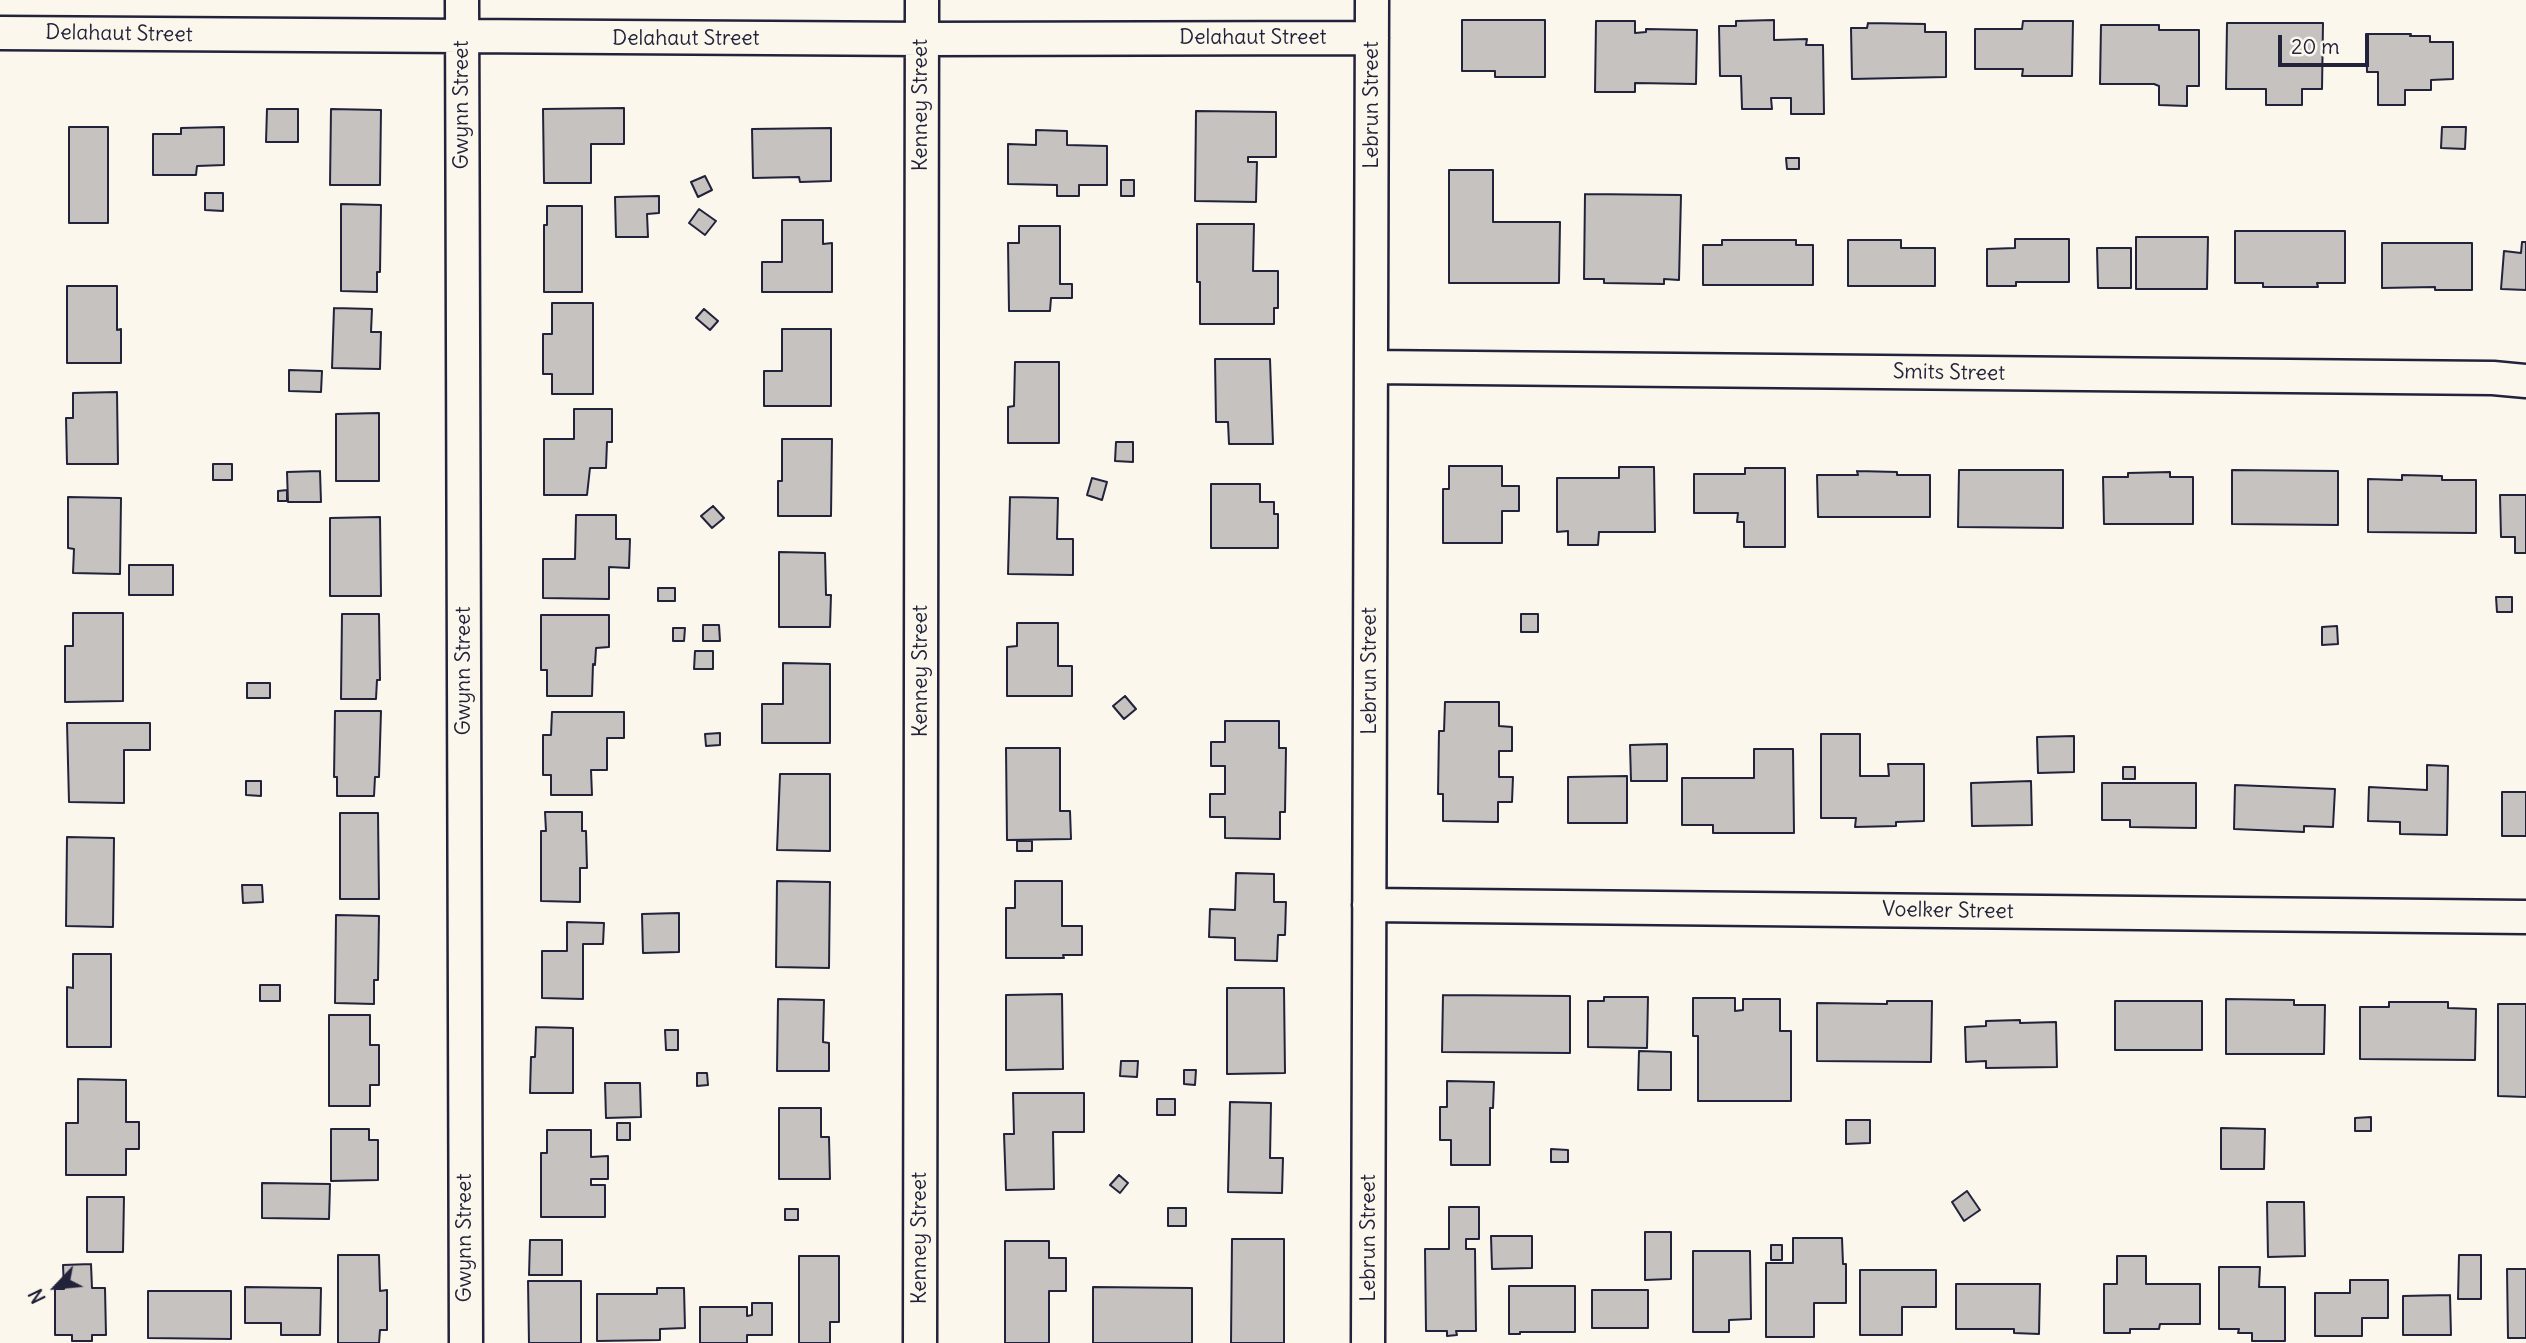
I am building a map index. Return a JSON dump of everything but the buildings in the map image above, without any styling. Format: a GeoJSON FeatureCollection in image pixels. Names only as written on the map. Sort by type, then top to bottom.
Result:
{"type":"FeatureCollection","features":[{"type":"Feature","properties":{"kind":"street","name":"Gwynn Street"},"geometry":{"type":"LineString","coordinates":[[462,0],[466,1343]]}},
{"type":"Feature","properties":{"kind":"street","name":"Kenney Street"},"geometry":{"type":"LineString","coordinates":[[920,1343],[922,0]]}},
{"type":"Feature","properties":{"kind":"street","name":"Lebrun Street"},"geometry":{"type":"LineString","coordinates":[[1368,1343],[1372,0]]}},
{"type":"Feature","properties":{"kind":"street","name":"Delahaut Street"},"geometry":{"type":"LineString","coordinates":[[0,33],[462,38],[1372,38]]}},
{"type":"Feature","properties":{"kind":"street","name":"Smits Street"},"geometry":{"type":"LineString","coordinates":[[1371,367],[2479,378],[2526,381]]}},
{"type":"Feature","properties":{"kind":"street","name":"Voelker Street"},"geometry":{"type":"LineString","coordinates":[[1369,905],[2526,917]]}}]}
